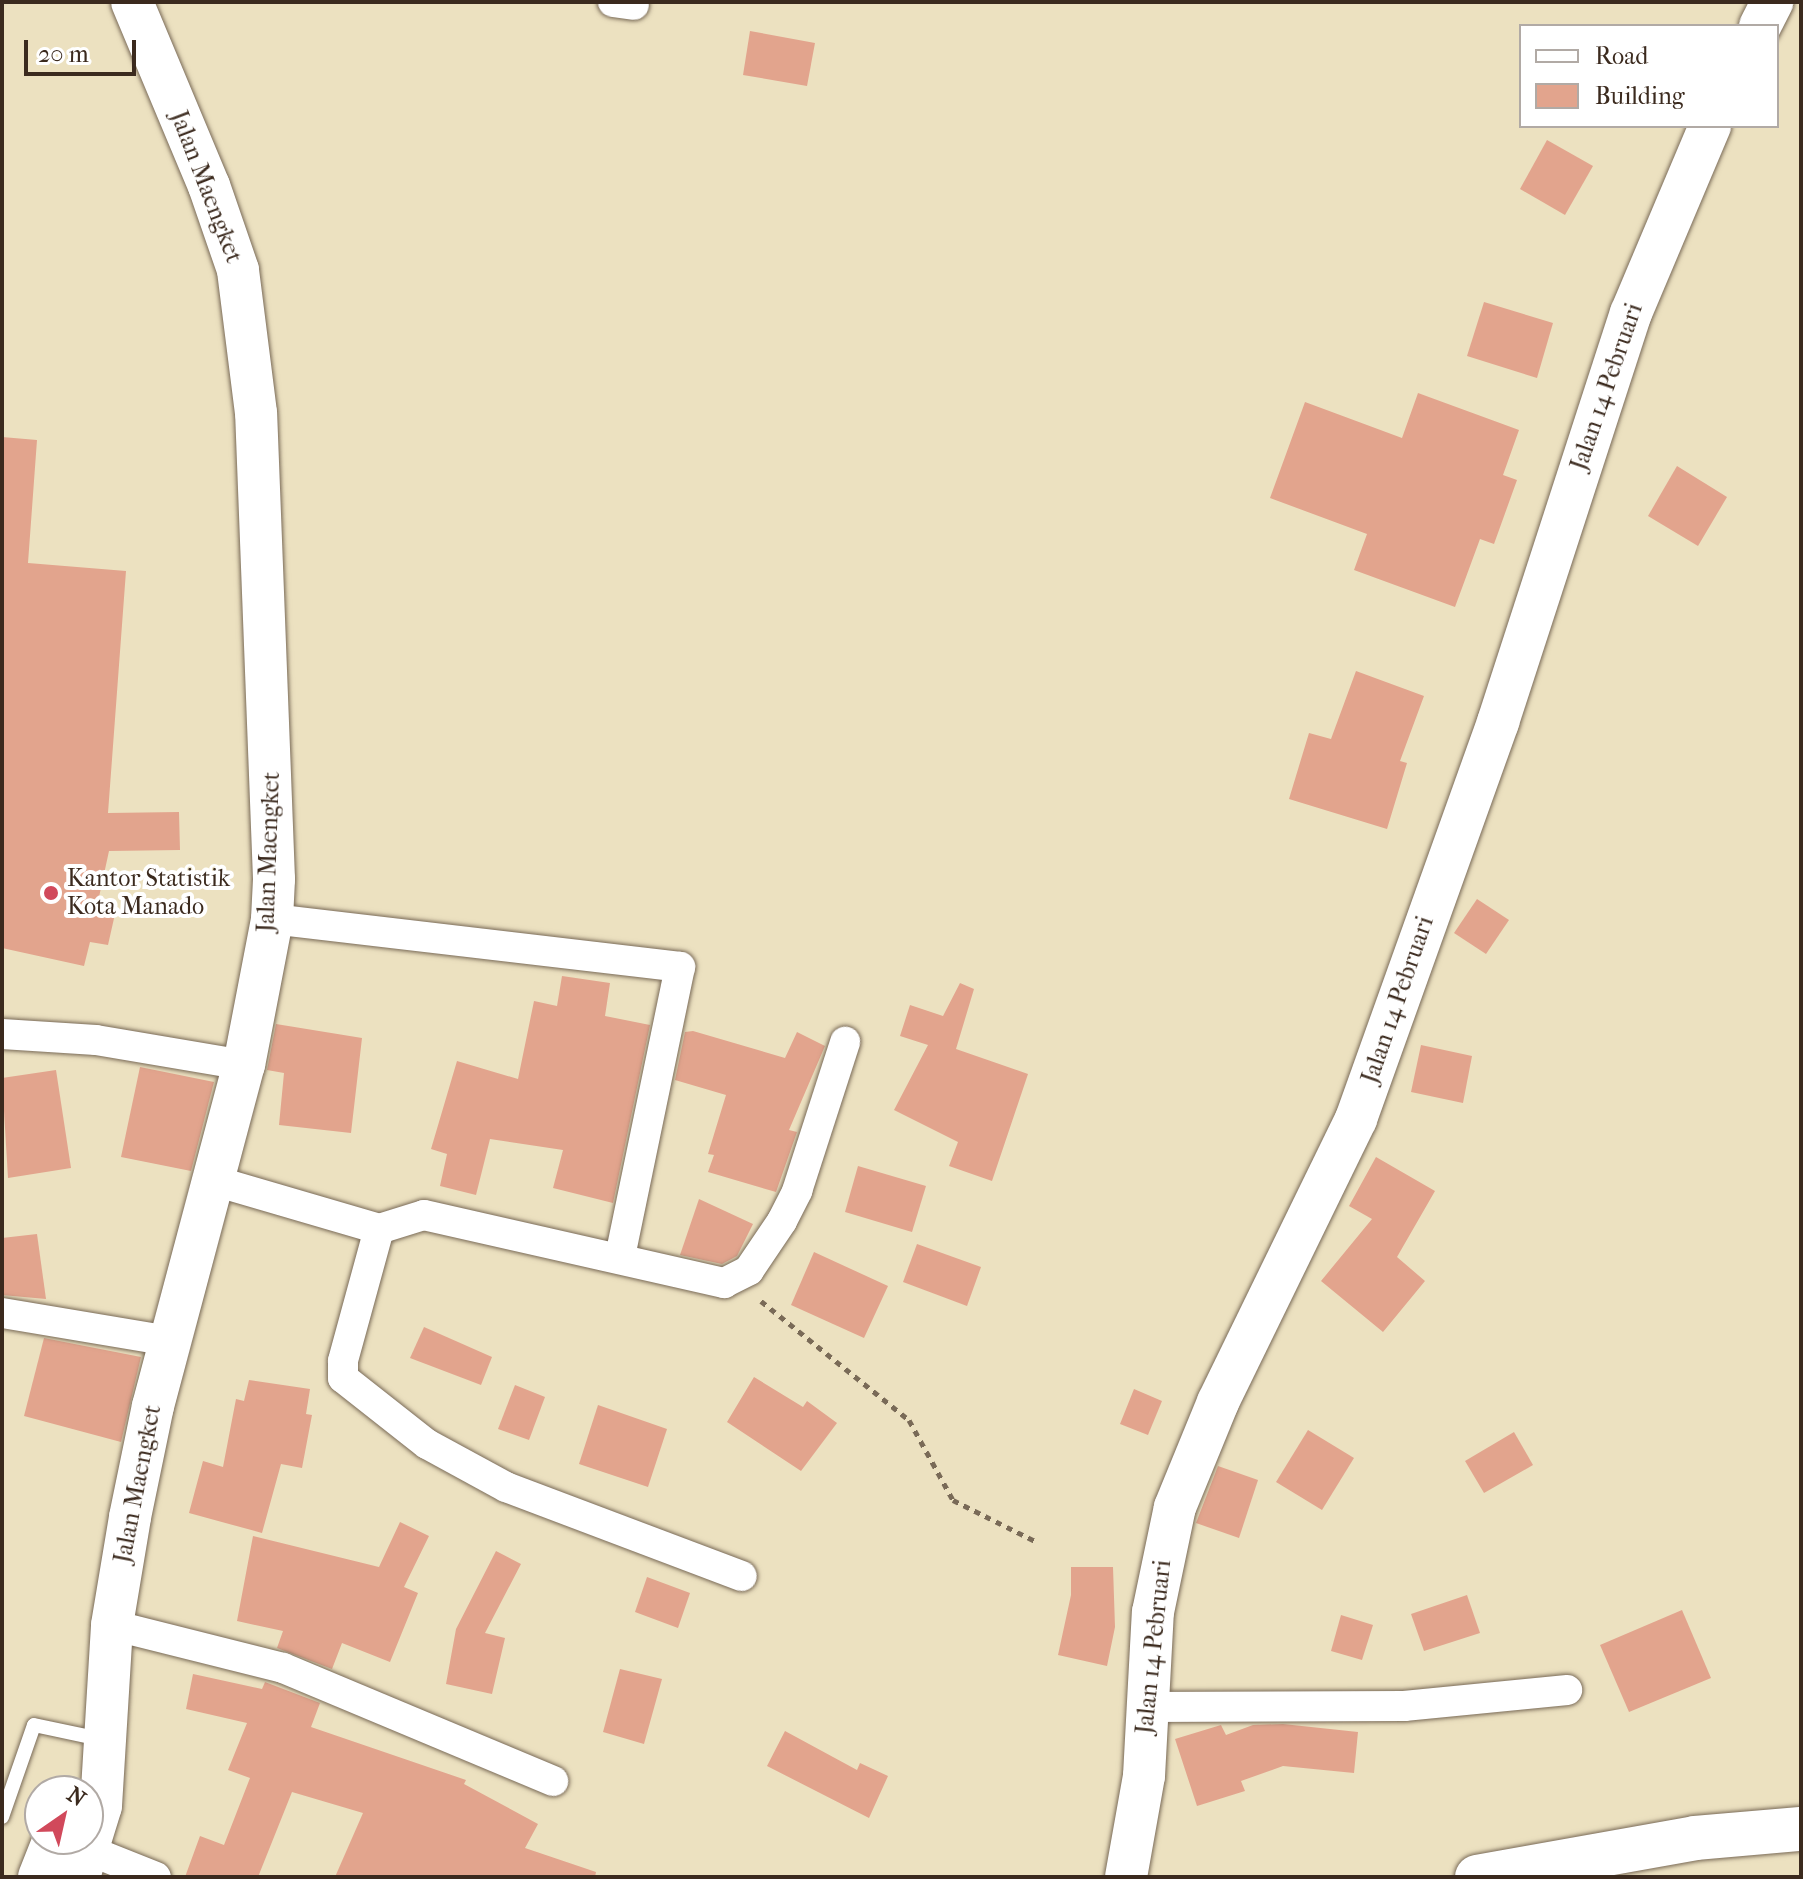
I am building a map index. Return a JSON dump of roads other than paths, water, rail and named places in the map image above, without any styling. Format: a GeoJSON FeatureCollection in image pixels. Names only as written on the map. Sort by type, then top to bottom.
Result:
{"type":"FeatureCollection","features":[{"type":"Feature","properties":{"kind":"highway"},"geometry":{"type":"LineString","coordinates":[[1477,1877],[1695,1838],[1801,1829]]}},
{"type":"Feature","properties":{"kind":"street","name":"Jalan Maengket"},"geometry":{"type":"LineString","coordinates":[[103,1775],[112,1625],[133,1503],[170,1341],[244,1065],[272,919],[271,720],[256,413],[238,270],[214,197],[132,2]]}},
{"type":"Feature","properties":{"kind":"street"},"geometry":{"type":"LineString","coordinates":[[1761,24],[1772,2]]}},
{"type":"Feature","properties":{"kind":"street","name":"Jalan 14 Pebruari"},"geometry":{"type":"LineString","coordinates":[[1126,1877],[1144,1776],[1144,1707],[1164,1552],[1191,1461],[1356,1119],[1498,722],[1631,313],[1709,128]]}},
{"type":"Feature","properties":{"kind":"street"},"geometry":{"type":"LineString","coordinates":[[272,919],[680,967],[620,1257]]}},
{"type":"Feature","properties":{"kind":"street"},"geometry":{"type":"LineString","coordinates":[[2,1034],[96,1040],[244,1065]]}},
{"type":"Feature","properties":{"kind":"street"},"geometry":{"type":"LineString","coordinates":[[215,1181],[379,1229],[424,1215],[620,1257],[717,1283],[736,1280],[761,1255],[797,1191],[845,1042]]}},
{"type":"Feature","properties":{"kind":"street"},"geometry":{"type":"LineString","coordinates":[[379,1229],[343,1361],[343,1378],[427,1444],[493,1480],[742,1576]]}},
{"type":"Feature","properties":{"kind":"street"},"geometry":{"type":"LineString","coordinates":[[2,1313],[170,1341]]}},
{"type":"Feature","properties":{"kind":"street"},"geometry":{"type":"LineString","coordinates":[[112,1625],[283,1668],[553,1781]]}},
{"type":"Feature","properties":{"kind":"street"},"geometry":{"type":"LineString","coordinates":[[1144,1707],[1404,1706],[1567,1690]]}},
{"type":"Feature","properties":{"kind":"street"},"geometry":{"type":"LineString","coordinates":[[84,1775],[104,1746]]}},
{"type":"Feature","properties":{"kind":"street","name":"Jalan Maengket"},"geometry":{"type":"LineString","coordinates":[[39,1877],[73,1855]]}},
{"type":"Feature","properties":{"kind":"street"},"geometry":{"type":"LineString","coordinates":[[73,1855],[156,1877]]}},
{"type":"Feature","properties":{"kind":"lane"},"geometry":{"type":"LineString","coordinates":[[2,1817],[34,1725],[104,1746]]}},
{"type":"Feature","properties":{"kind":"place","name":"Kantor Statistik Kota Manado"},"geometry":{"type":"Point","coordinates":[51,893]}}]}
